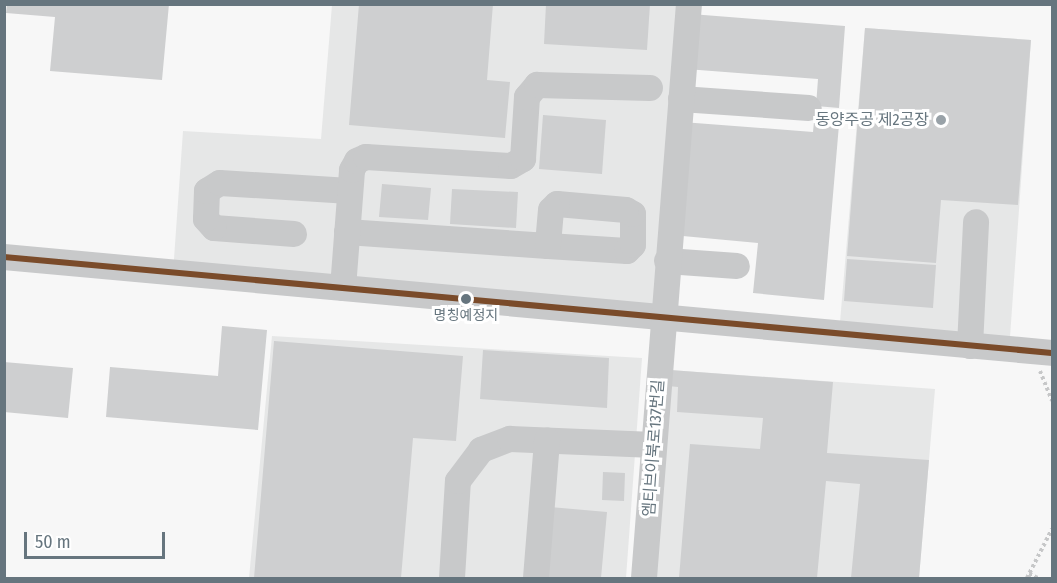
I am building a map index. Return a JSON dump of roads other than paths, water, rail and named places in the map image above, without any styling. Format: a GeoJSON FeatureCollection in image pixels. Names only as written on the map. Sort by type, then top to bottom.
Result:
{"type":"FeatureCollection","features":[{"type":"Feature","properties":{"kind":"street","name":"엠티브이북로137번길"},"geometry":{"type":"LineString","coordinates":[[644,579],[690,4]]}},
{"type":"Feature","properties":{"kind":"street"},"geometry":{"type":"LineString","coordinates":[[344,288],[353,165],[366,158],[516,165],[523,159],[527,97],[533,88],[543,83],[650,88]]}},
{"type":"Feature","properties":{"kind":"street"},"geometry":{"type":"LineString","coordinates":[[681,99],[809,108]]}},
{"type":"Feature","properties":{"kind":"street"},"geometry":{"type":"LineString","coordinates":[[294,234],[214,228],[206,219],[207,191],[220,183],[350,191]]}},
{"type":"Feature","properties":{"kind":"street"},"geometry":{"type":"LineString","coordinates":[[970,346],[976,222]]}},
{"type":"Feature","properties":{"kind":"street"},"geometry":{"type":"LineString","coordinates":[[347,232],[548,246]]}},
{"type":"Feature","properties":{"kind":"street"},"geometry":{"type":"LineString","coordinates":[[4,257],[1053,353]]}},
{"type":"Feature","properties":{"kind":"street"},"geometry":{"type":"LineString","coordinates":[[668,261],[736,266]]}},
{"type":"Feature","properties":{"kind":"street"},"geometry":{"type":"LineString","coordinates":[[452,579],[458,481],[463,470],[481,450],[496,441],[547,440],[654,445]]}},
{"type":"Feature","properties":{"kind":"street"},"geometry":{"type":"LineString","coordinates":[[536,579],[547,440]]}},
{"type":"Feature","properties":{"kind":"place","name":"동양주공 제2공장"},"geometry":{"type":"Point","coordinates":[941,120]}},
{"type":"Feature","properties":{"kind":"place","name":"명칭예정지"},"geometry":{"type":"Point","coordinates":[466,299]}}]}
